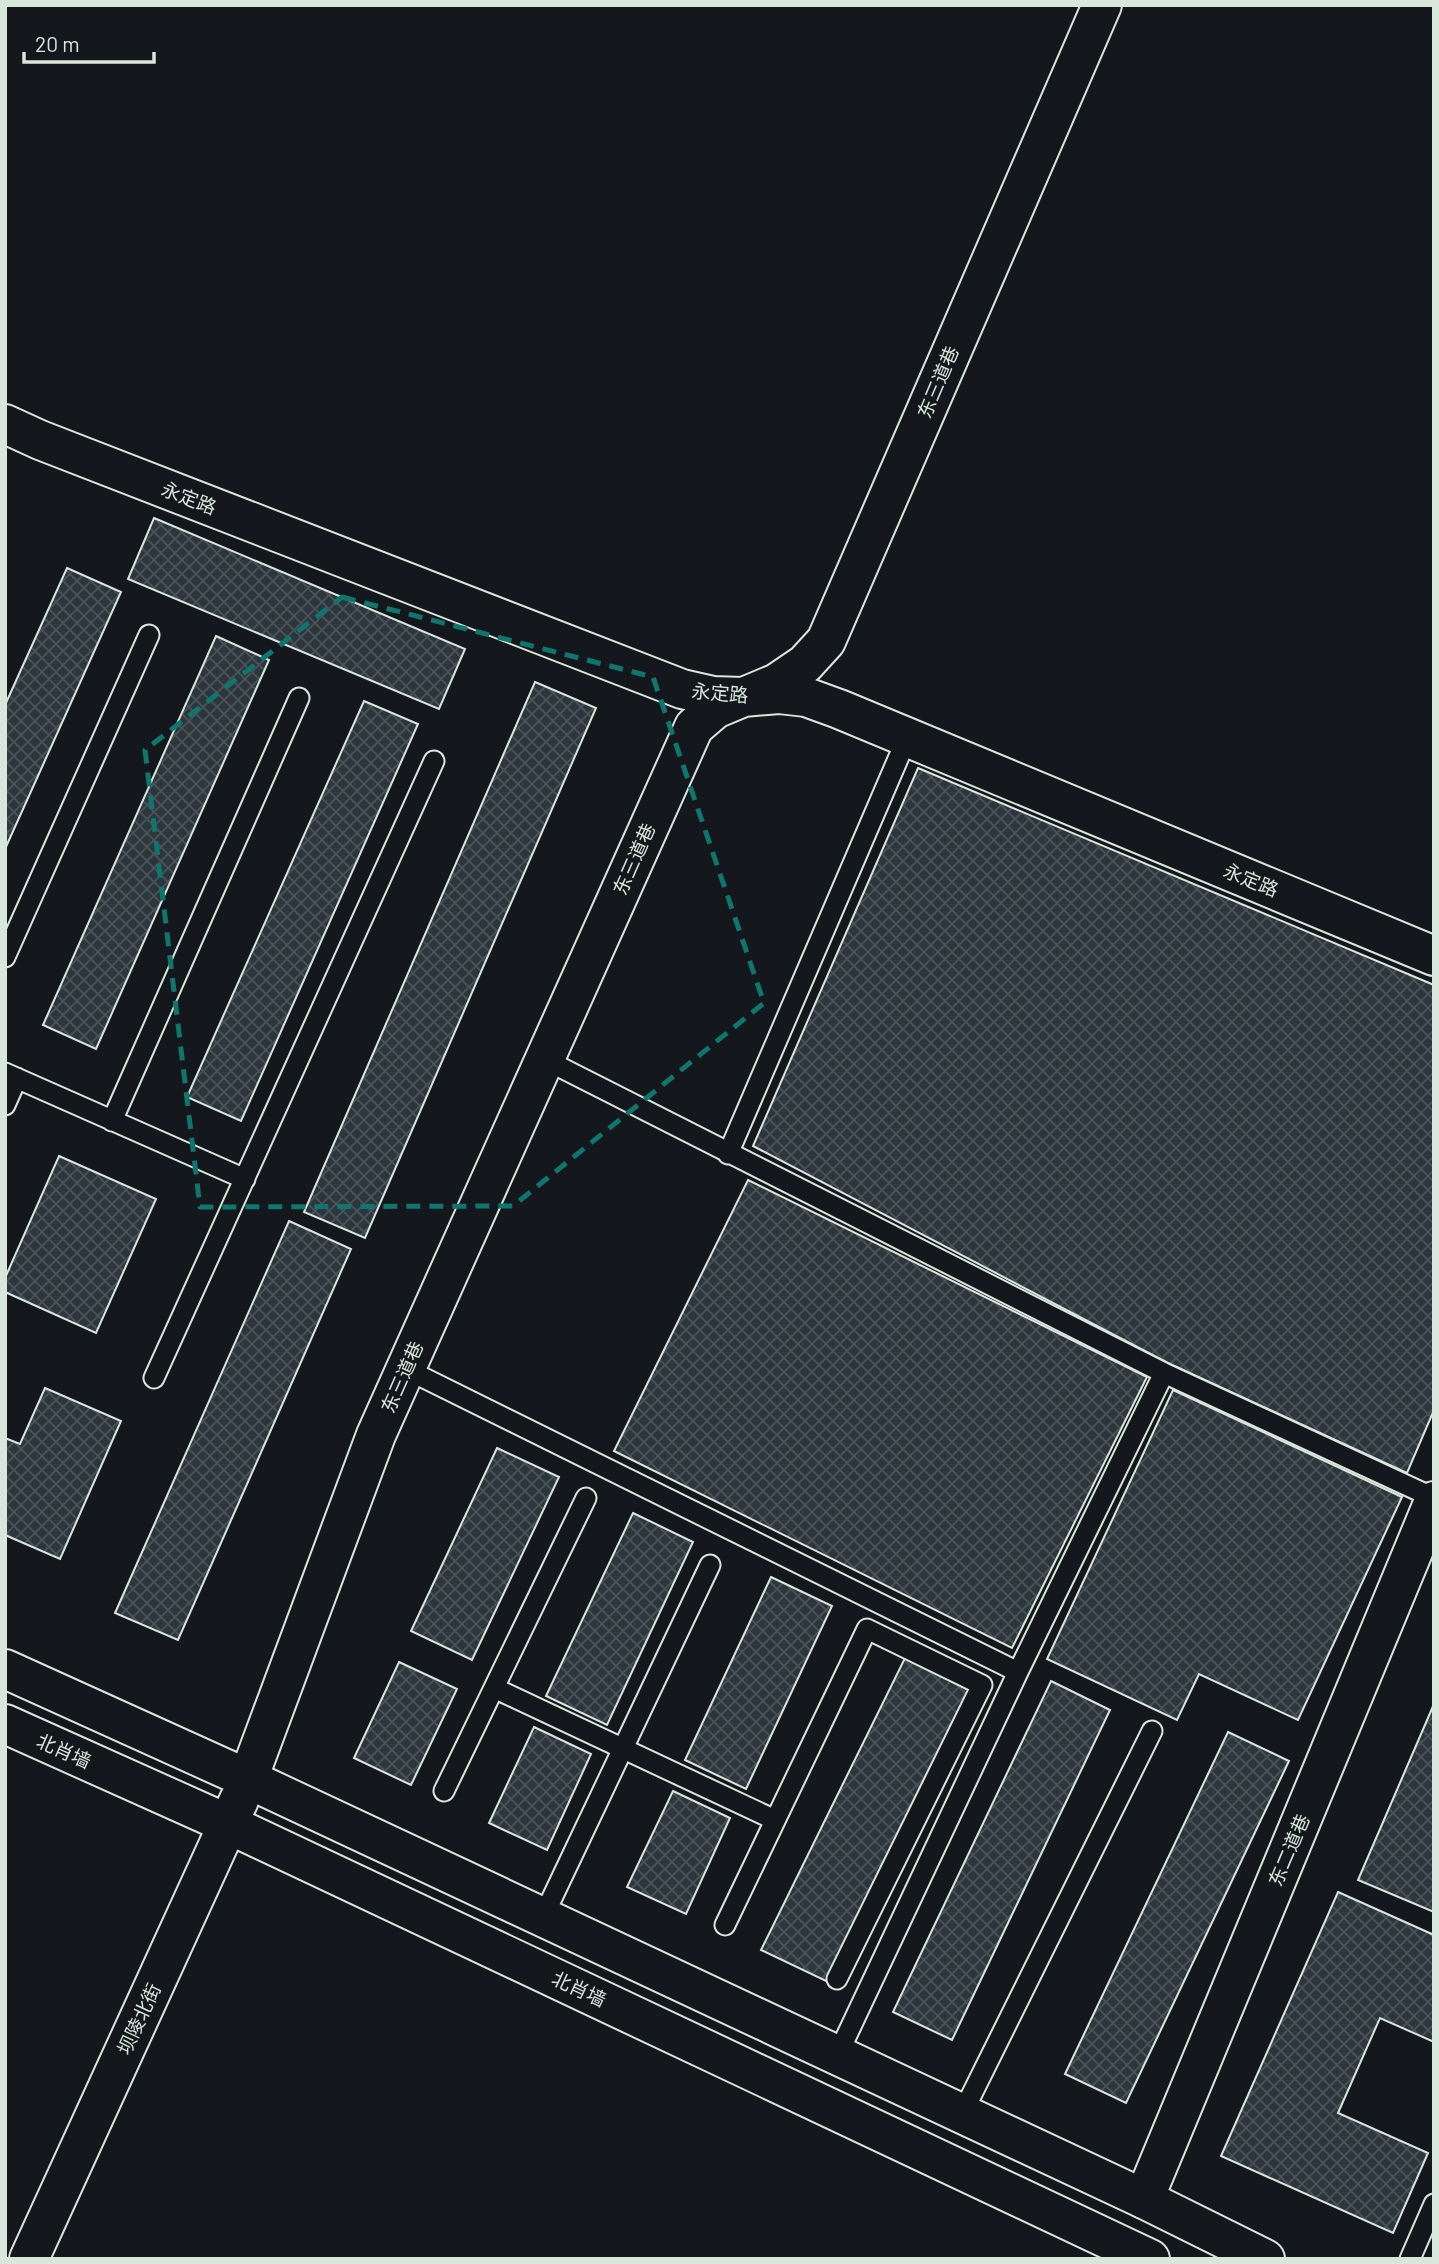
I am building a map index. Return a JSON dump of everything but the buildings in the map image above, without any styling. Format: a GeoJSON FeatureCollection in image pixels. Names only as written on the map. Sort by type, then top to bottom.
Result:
{"type":"FeatureCollection","features":[{"type":"Feature","properties":{"kind":"street","name":"东三道巷"},"geometry":{"type":"LineString","coordinates":[[248,1779],[376,1436],[694,727],[715,709],[778,683],[805,664],[826,641],[1102,5]]}},
{"type":"Feature","properties":{"kind":"street","name":"永定路"},"geometry":{"type":"LineString","coordinates":[[5,424],[682,689],[743,697],[779,694],[806,697],[1434,956]]}},
{"type":"Feature","properties":{"kind":"street","name":"东二道巷"},"geometry":{"type":"LineString","coordinates":[[1154,2204],[1434,1500]]}},
{"type":"Feature","properties":{"kind":"street","name":"东二道巷"},"geometry":{"type":"LineString","coordinates":[[1154,2204],[1434,1562]]}},
{"type":"Feature","properties":{"kind":"street"},"geometry":{"type":"LineString","coordinates":[[5,1669],[248,1779],[1154,2204],[1265,2259]]}},
{"type":"Feature","properties":{"kind":"street","name":"北肖墙"},"geometry":{"type":"LineString","coordinates":[[5,1724],[228,1824],[1150,2259]]}},
{"type":"Feature","properties":{"kind":"street","name":"坝陵北街"},"geometry":{"type":"LineString","coordinates":[[29,2259],[248,1779]]}},
{"type":"Feature","properties":{"kind":"lane"},"geometry":{"type":"LineString","coordinates":[[5,957],[149,635]]}},
{"type":"Feature","properties":{"kind":"lane"},"geometry":{"type":"LineString","coordinates":[[112,1121],[299,698]]}},
{"type":"Feature","properties":{"kind":"lane"},"geometry":{"type":"LineString","coordinates":[[728,1154],[907,738]]}},
{"type":"Feature","properties":{"kind":"lane"},"geometry":{"type":"LineString","coordinates":[[154,1378],[434,761]]}},
{"type":"Feature","properties":{"kind":"lane"},"geometry":{"type":"LineString","coordinates":[[544,1059],[1164,1373],[1434,1500]]}},
{"type":"Feature","properties":{"kind":"lane"},"geometry":{"type":"LineString","coordinates":[[5,1105],[11,1075],[245,1179]]}},
{"type":"Feature","properties":{"kind":"lane"},"geometry":{"type":"LineString","coordinates":[[406,1369],[1018,1672]]}},
{"type":"Feature","properties":{"kind":"lane"},"geometry":{"type":"LineString","coordinates":[[838,2056],[1018,1672],[1164,1373]]}},
{"type":"Feature","properties":{"kind":"lane"},"geometry":{"type":"LineString","coordinates":[[444,1791],[586,1498]]}},
{"type":"Feature","properties":{"kind":"lane"},"geometry":{"type":"LineString","coordinates":[[542,1917],[710,1565]]}},
{"type":"Feature","properties":{"kind":"lane"},"geometry":{"type":"LineString","coordinates":[[725,1925],[867,1629],[982,1685],[837,1979]]}},
{"type":"Feature","properties":{"kind":"lane"},"geometry":{"type":"LineString","coordinates":[[494,1688],[775,1820]]}},
{"type":"Feature","properties":{"kind":"lane"},"geometry":{"type":"LineString","coordinates":[[962,2114],[1152,1731]]}},
{"type":"Feature","properties":{"kind":"lane"},"geometry":{"type":"LineString","coordinates":[[1410,2259],[1434,2204]]}},
{"type":"Feature","properties":{"kind":"highlighted area"},"geometry":{"type":"Polygon","coordinates":[[[342,597],[653,677],[764,1003],[513,1206],[200,1207],[145,750],[342,597]]]}}]}
